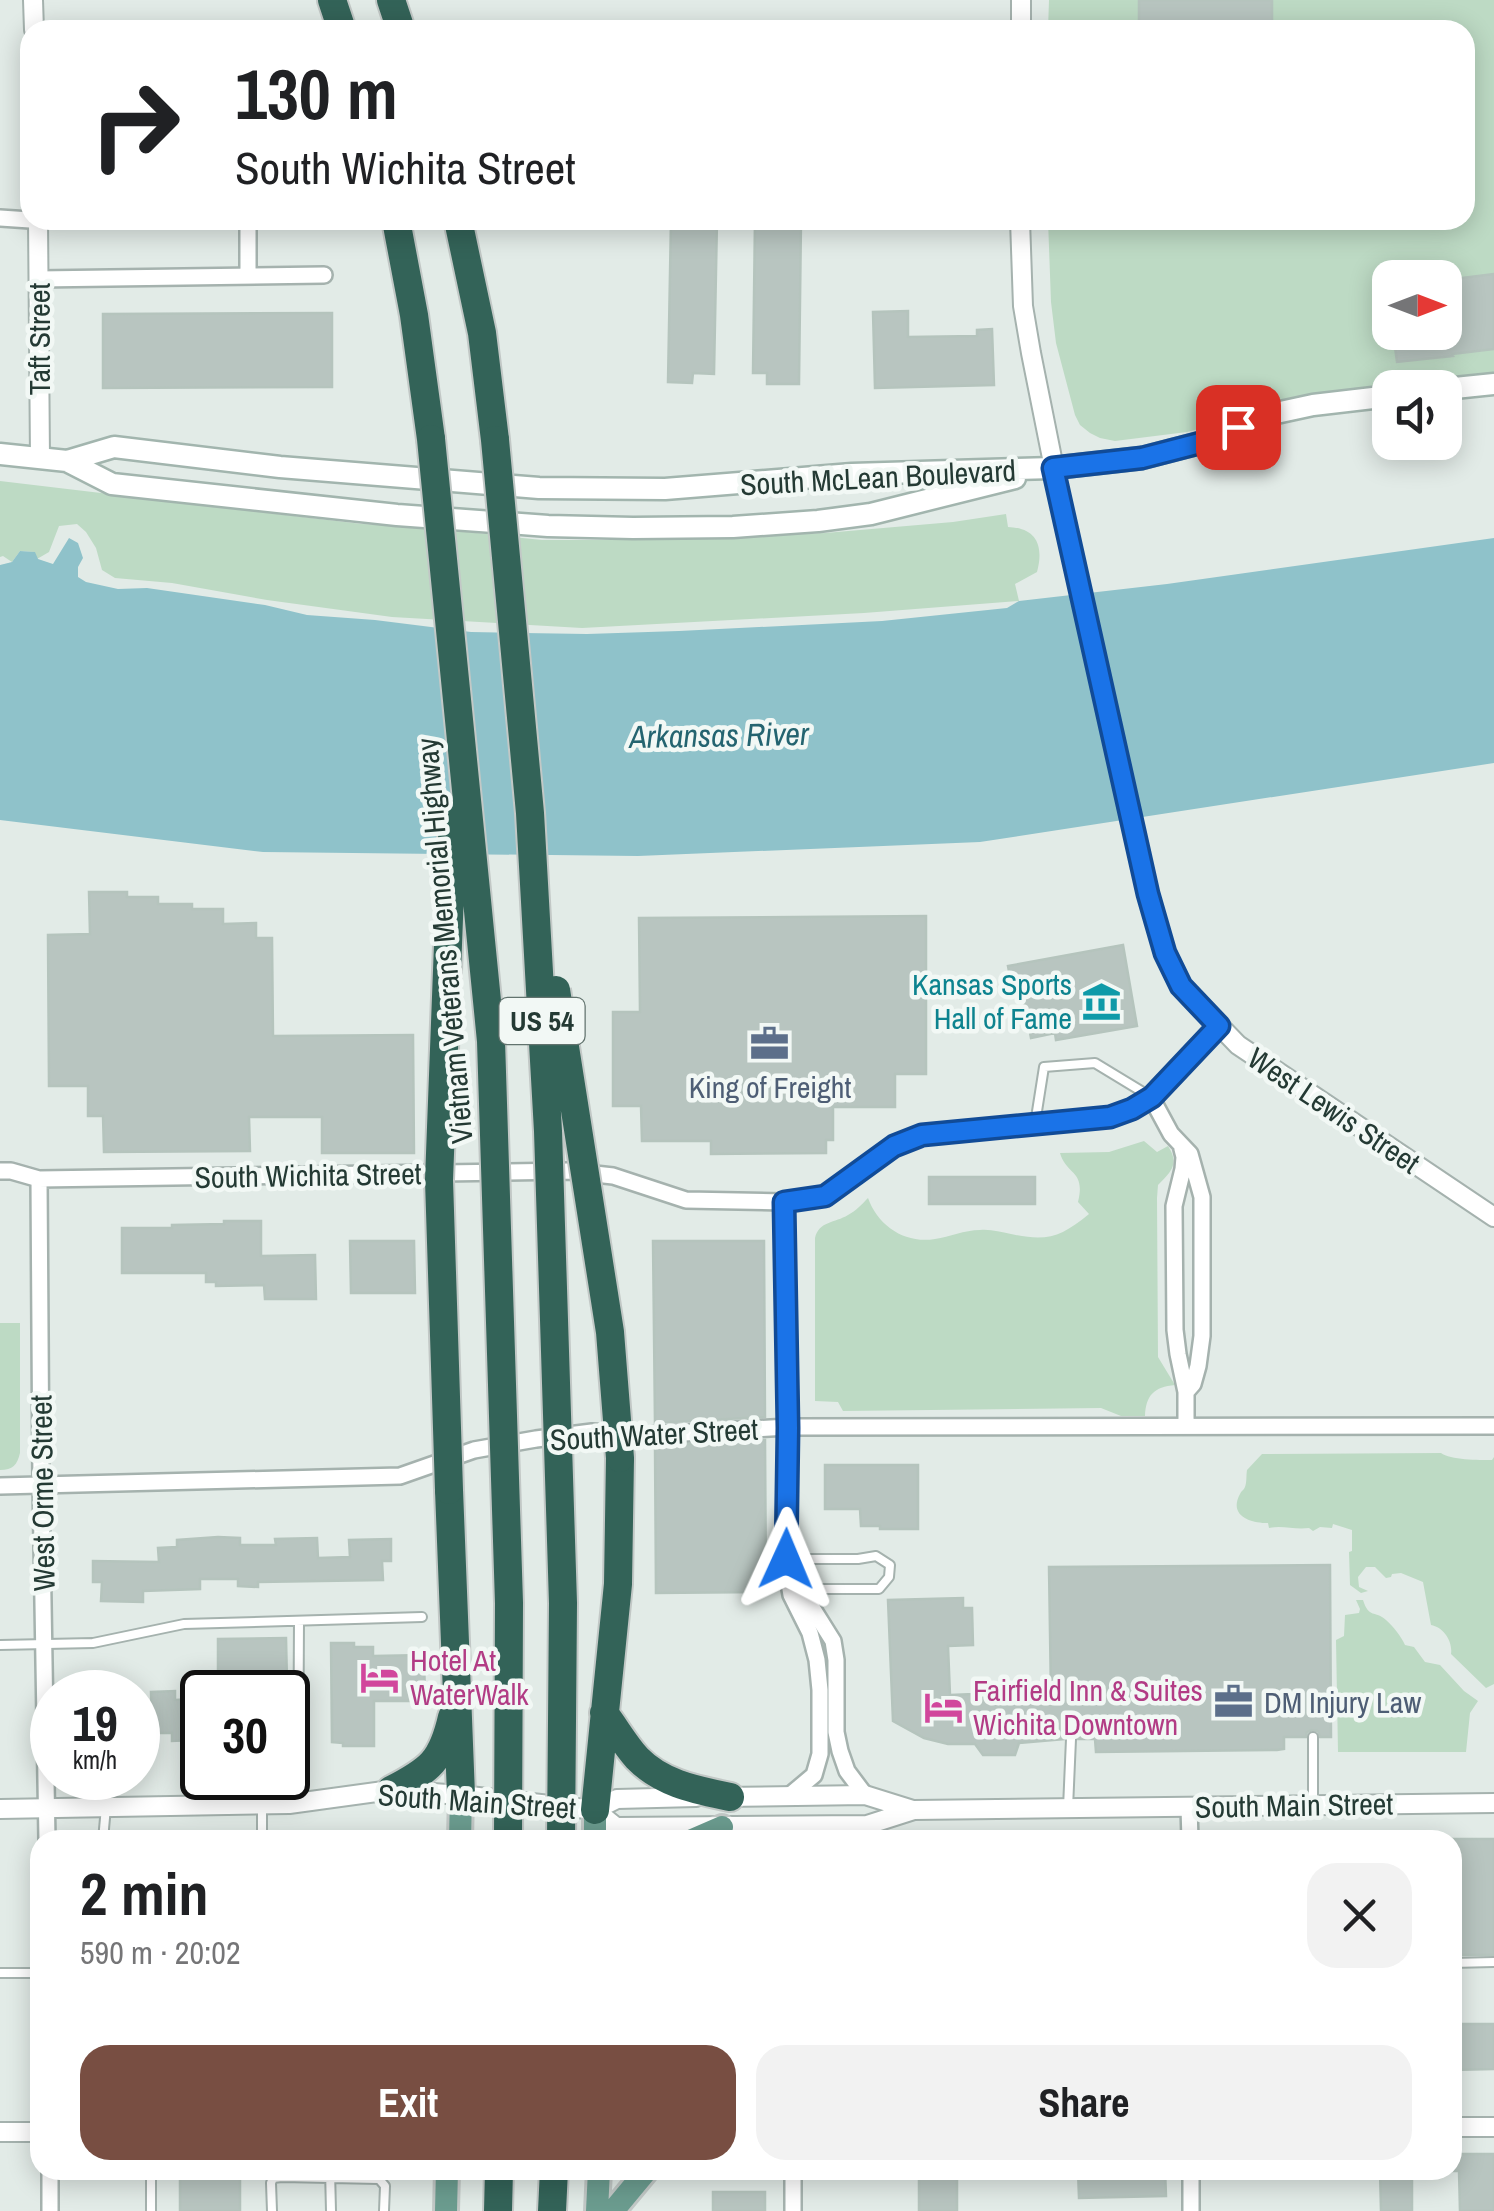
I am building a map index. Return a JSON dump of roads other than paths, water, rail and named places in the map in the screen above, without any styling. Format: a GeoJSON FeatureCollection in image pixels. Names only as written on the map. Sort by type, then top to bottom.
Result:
{"type":"FeatureCollection","features":[{"type":"Feature","properties":{"kind":"highway","name":"Vietnam Veterans Memorial Highway"},"geometry":{"type":"LineString","coordinates":[[398,230],[431,439],[491,1041],[509,1603],[508,1830]]}},
{"type":"Feature","properties":{"kind":"highway","name":"US 54"},"geometry":{"type":"LineString","coordinates":[[460,230],[482,333],[495,440],[530,813],[548,1131],[561,1544],[562,1830]]}},
{"type":"Feature","properties":{"kind":"highway"},"geometry":{"type":"LineString","coordinates":[[457,712],[440,1180],[461,1795]]}},
{"type":"Feature","properties":{"kind":"highway"},"geometry":{"type":"LineString","coordinates":[[530,813],[610,1332],[620,1458],[618,1584],[595,1810]]}},
{"type":"Feature","properties":{"kind":"highway"},"geometry":{"type":"LineString","coordinates":[[391,1790],[434,1762],[447,1740],[457,1696]]}},
{"type":"Feature","properties":{"kind":"highway"},"geometry":{"type":"LineString","coordinates":[[604,1713],[638,1759],[667,1780],[692,1790],[730,1796]]}},
{"type":"Feature","properties":{"kind":"highway"},"geometry":{"type":"LineString","coordinates":[[498,2211],[499,2180]]}},
{"type":"Feature","properties":{"kind":"highway"},"geometry":{"type":"LineString","coordinates":[[552,2211],[554,2180]]}},
{"type":"Feature","properties":{"kind":"main road"},"geometry":{"type":"LineString","coordinates":[[1462,387],[1494,384]]}},
{"type":"Feature","properties":{"kind":"main road"},"geometry":{"type":"LineString","coordinates":[[1053,468],[1142,458],[1200,443],[1276,413],[1372,398]]}},
{"type":"Feature","properties":{"kind":"main road","name":"South McLean Boulevard"},"geometry":{"type":"LineString","coordinates":[[67,461],[114,447],[280,467],[558,488],[666,489],[852,474],[1053,468]]}},
{"type":"Feature","properties":{"kind":"main road","name":"South McLean Boulevard"},"geometry":{"type":"LineString","coordinates":[[0,454],[67,461],[112,484],[397,516],[633,528],[733,527],[870,514],[1053,468]]}},
{"type":"Feature","properties":{"kind":"main road"},"geometry":{"type":"LineString","coordinates":[[460,1830],[461,1795]]}},
{"type":"Feature","properties":{"kind":"main road"},"geometry":{"type":"LineString","coordinates":[[595,1810],[595,1830]]}},
{"type":"Feature","properties":{"kind":"main road"},"geometry":{"type":"LineString","coordinates":[[715,1830],[722,1827]]}},
{"type":"Feature","properties":{"kind":"main road"},"geometry":{"type":"LineString","coordinates":[[446,2180],[446,2211]]}},
{"type":"Feature","properties":{"kind":"main road"},"geometry":{"type":"LineString","coordinates":[[597,2211],[599,2180]]}},
{"type":"Feature","properties":{"kind":"main road"},"geometry":{"type":"LineString","coordinates":[[613,2211],[639,2180]]}},
{"type":"Feature","properties":{"kind":"street","name":"Taft Street"},"geometry":{"type":"LineString","coordinates":[[35,230],[40,458]]}},
{"type":"Feature","properties":{"kind":"street"},"geometry":{"type":"LineString","coordinates":[[248,230],[248,276]]}},
{"type":"Feature","properties":{"kind":"street","name":"West Lewis Street"},"geometry":{"type":"LineString","coordinates":[[1020,230],[1023,306],[1053,468],[1148,894],[1165,953],[1181,986],[1238,1045],[1494,1217]]}},
{"type":"Feature","properties":{"kind":"street"},"geometry":{"type":"LineString","coordinates":[[38,278],[324,275]]}},
{"type":"Feature","properties":{"kind":"street","name":"South Wichita Street"},"geometry":{"type":"LineString","coordinates":[[0,1171],[39,1178],[568,1171],[613,1176],[686,1200],[784,1202],[825,1196],[894,1146],[922,1135],[1110,1117],[1132,1109],[1152,1097],[1219,1026]]}},
{"type":"Feature","properties":{"kind":"street"},"geometry":{"type":"LineString","coordinates":[[1152,1097],[1171,1134],[1190,1154],[1202,1197],[1202,1336],[1193,1384],[1186,1392]]}},
{"type":"Feature","properties":{"kind":"street"},"geometry":{"type":"LineString","coordinates":[[1181,1146],[1183,1169],[1174,1206],[1176,1330],[1186,1392],[1186,1426]]}},
{"type":"Feature","properties":{"kind":"street","name":"West Orme Street"},"geometry":{"type":"LineString","coordinates":[[39,1178],[47,1830]]}},
{"type":"Feature","properties":{"kind":"street"},"geometry":{"type":"LineString","coordinates":[[784,1202],[786,1563],[791,1595],[814,1646],[820,1690],[820,1754],[814,1774],[789,1796]]}},
{"type":"Feature","properties":{"kind":"street","name":"South Water Street"},"geometry":{"type":"LineString","coordinates":[[0,1486],[400,1476],[474,1450],[592,1432],[649,1436],[788,1428],[1494,1426]]}},
{"type":"Feature","properties":{"kind":"street"},"geometry":{"type":"LineString","coordinates":[[786,1563],[833,1640],[840,1751],[846,1771],[866,1794]]}},
{"type":"Feature","properties":{"kind":"street","name":"South Main Street"},"geometry":{"type":"LineString","coordinates":[[0,1809],[262,1804],[391,1790],[595,1810],[616,1827],[753,1830]]}},
{"type":"Feature","properties":{"kind":"street","name":"South Main Street"},"geometry":{"type":"LineString","coordinates":[[595,1810],[617,1798],[866,1794],[914,1810]]}},
{"type":"Feature","properties":{"kind":"street","name":"South Main Street"},"geometry":{"type":"LineString","coordinates":[[830,1830],[866,1826],[914,1810],[1494,1803]]}},
{"type":"Feature","properties":{"kind":"street"},"geometry":{"type":"LineString","coordinates":[[1189,1807],[1190,1830]]}},
{"type":"Feature","properties":{"kind":"street"},"geometry":{"type":"LineString","coordinates":[[1462,2127],[1494,2127]]}},
{"type":"Feature","properties":{"kind":"street"},"geometry":{"type":"LineString","coordinates":[[0,2132],[30,2132]]}},
{"type":"Feature","properties":{"kind":"street"},"geometry":{"type":"LineString","coordinates":[[50,2180],[50,2211]]}},
{"type":"Feature","properties":{"kind":"street"},"geometry":{"type":"LineString","coordinates":[[793,2211],[794,2180]]}},
{"type":"Feature","properties":{"kind":"street"},"geometry":{"type":"LineString","coordinates":[[1190,2211],[1191,2180]]}},
{"type":"Feature","properties":{"kind":"lane"},"geometry":{"type":"LineString","coordinates":[[1035,1124],[1044,1066],[1095,1063],[1152,1097]]}},
{"type":"Feature","properties":{"kind":"lane"},"geometry":{"type":"LineString","coordinates":[[786,1563],[876,1556],[890,1565],[889,1577],[879,1589],[820,1589],[805,1598]]}},
{"type":"Feature","properties":{"kind":"lane"},"geometry":{"type":"LineString","coordinates":[[0,1645],[94,1642],[184,1624],[422,1617]]}},
{"type":"Feature","properties":{"kind":"lane"},"geometry":{"type":"LineString","coordinates":[[298,1620],[298,1802]]}},
{"type":"Feature","properties":{"kind":"lane"},"geometry":{"type":"LineString","coordinates":[[1313,1737],[1313,1805]]}},
{"type":"Feature","properties":{"kind":"lane"},"geometry":{"type":"LineString","coordinates":[[1068,1808],[1070,1739]]}},
{"type":"Feature","properties":{"kind":"lane"},"geometry":{"type":"LineString","coordinates":[[262,1804],[262,1830]]}},
{"type":"Feature","properties":{"kind":"lane"},"geometry":{"type":"LineString","coordinates":[[105,1830],[106,1807]]}},
{"type":"Feature","properties":{"kind":"lane"},"geometry":{"type":"LineString","coordinates":[[1462,1962],[1494,1962]]}},
{"type":"Feature","properties":{"kind":"lane"},"geometry":{"type":"LineString","coordinates":[[0,1974],[30,1973]]}},
{"type":"Feature","properties":{"kind":"lane"},"geometry":{"type":"LineString","coordinates":[[151,2180],[151,2211]]}},
{"type":"Feature","properties":{"kind":"lane"},"geometry":{"type":"LineString","coordinates":[[272,2180],[272,2211]]}},
{"type":"Feature","properties":{"kind":"lane"},"geometry":{"type":"LineString","coordinates":[[330,2180],[330,2211]]}},
{"type":"Feature","properties":{"kind":"lane"},"geometry":{"type":"LineString","coordinates":[[381,2180],[385,2186],[384,2211]]}},
{"type":"Feature","properties":{"kind":"water","name":"Arkansas River"},"geometry":{"type":"Polygon","coordinates":[[[69,538],[78,543],[83,558],[78,577],[118,589],[147,588],[307,615],[471,632],[587,634],[882,621],[1007,608],[1019,601],[1494,538],[1494,763],[980,842],[638,856],[263,852],[0,820],[0,565],[12,562],[20,551],[35,552],[38,559],[53,564],[69,538]]]}},
{"type":"Feature","properties":{"kind":"place","name":"Kansas Sports Hall of Fame"},"geometry":{"type":"Point","coordinates":[1102,1001]}},
{"type":"Feature","properties":{"kind":"place","name":"King of Freight"},"geometry":{"type":"Point","coordinates":[770,1043]}},
{"type":"Feature","properties":{"kind":"place","name":"Hotel At WaterWalk"},"geometry":{"type":"Point","coordinates":[380,1677]}},
{"type":"Feature","properties":{"kind":"place","name":"DM Injury Law"},"geometry":{"type":"Point","coordinates":[1234,1702]}},
{"type":"Feature","properties":{"kind":"place","name":"Fairfield Inn & Suites Wichita Downtown"},"geometry":{"type":"Point","coordinates":[943,1707]}}]}
